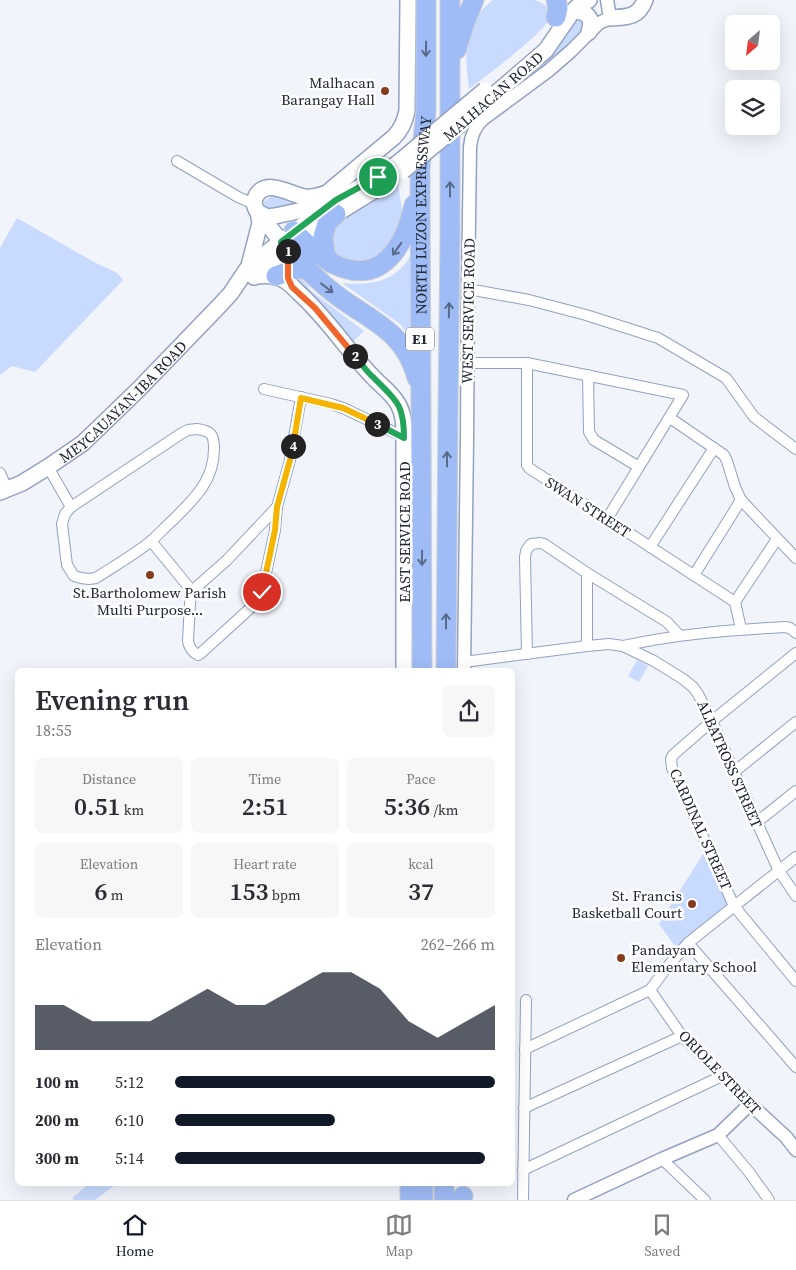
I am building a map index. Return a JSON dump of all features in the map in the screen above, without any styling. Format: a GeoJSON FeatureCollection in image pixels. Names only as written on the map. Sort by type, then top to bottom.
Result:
{"type":"FeatureCollection","features":[{"type":"Feature","properties":{"kind":"highway","name":"NORTH LUZON EXPRESSWAY"},"geometry":{"type":"LineString","coordinates":[[422,668],[421,394],[407,167],[426,111],[426,0]]}},
{"type":"Feature","properties":{"kind":"highway","name":"NORTH LUZON EXPRESSWAY"},"geometry":{"type":"LineString","coordinates":[[446,668],[450,0]]}},
{"type":"Feature","properties":{"kind":"highway"},"geometry":{"type":"LineString","coordinates":[[449,73],[463,27],[474,0]]}},
{"type":"Feature","properties":{"kind":"highway"},"geometry":{"type":"LineString","coordinates":[[407,167],[412,215],[404,238],[394,254],[380,264],[366,270],[356,271],[331,263],[314,250],[291,240],[290,276],[341,298],[383,326],[397,340],[409,358],[421,394]]}},
{"type":"Feature","properties":{"kind":"highway"},"geometry":{"type":"LineString","coordinates":[[331,263],[325,254],[323,237],[327,223],[336,207]]}},
{"type":"Feature","properties":{"kind":"highway"},"geometry":{"type":"LineString","coordinates":[[410,1186],[410,1200]]}},
{"type":"Feature","properties":{"kind":"highway"},"geometry":{"type":"LineString","coordinates":[[423,1186],[423,1200]]}},
{"type":"Feature","properties":{"kind":"highway"},"geometry":{"type":"LineString","coordinates":[[444,1186],[444,1200]]}},
{"type":"Feature","properties":{"kind":"main road"},"geometry":{"type":"LineString","coordinates":[[290,276],[268,275],[252,271],[260,223],[256,208],[256,198],[259,192],[268,188],[283,190],[304,197],[319,197],[327,194],[400,130],[408,110],[408,0]]}},
{"type":"Feature","properties":{"kind":"main road","name":"MALHACAN ROAD"},"geometry":{"type":"LineString","coordinates":[[291,240],[378,177],[407,167],[487,95],[542,40],[564,7],[579,5],[589,0]]}},
{"type":"Feature","properties":{"kind":"main road"},"geometry":{"type":"LineString","coordinates":[[610,18],[634,15],[640,10],[645,0]]}},
{"type":"Feature","properties":{"kind":"main road"},"geometry":{"type":"LineString","coordinates":[[564,7],[582,12],[589,17],[592,23],[589,32]]}},
{"type":"Feature","properties":{"kind":"main road"},"geometry":{"type":"LineString","coordinates":[[256,208],[267,217],[312,208],[336,207]]}},
{"type":"Feature","properties":{"kind":"main road"},"geometry":{"type":"LineString","coordinates":[[256,208],[291,240]]}},
{"type":"Feature","properties":{"kind":"main road","name":"MEYCAUAYAN-IBA ROAD"},"geometry":{"type":"LineString","coordinates":[[4,490],[48,467],[83,444],[151,378],[252,271],[291,240]]}},
{"type":"Feature","properties":{"kind":"main road","name":"EAST SERVICE ROAD"},"geometry":{"type":"LineString","coordinates":[[290,276],[372,376],[399,404],[404,428],[404,668]]}},
{"type":"Feature","properties":{"kind":"main road"},"geometry":{"type":"LineString","coordinates":[[401,1186],[401,1200]]}},
{"type":"Feature","properties":{"kind":"street"},"geometry":{"type":"LineString","coordinates":[[607,0],[610,18]]}},
{"type":"Feature","properties":{"kind":"street","name":"WEST SERVICE ROAD"},"geometry":{"type":"LineString","coordinates":[[464,666],[470,147],[477,124],[548,71],[589,32],[602,21],[610,18]]}},
{"type":"Feature","properties":{"kind":"street"},"geometry":{"type":"LineString","coordinates":[[177,161],[256,208]]}},
{"type":"Feature","properties":{"kind":"street"},"geometry":{"type":"LineString","coordinates":[[468,289],[529,300],[586,315],[658,338],[726,378],[754,417],[796,449]]}},
{"type":"Feature","properties":{"kind":"street"},"geometry":{"type":"LineString","coordinates":[[467,363],[527,363],[683,395],[607,519]]}},
{"type":"Feature","properties":{"kind":"street","name":"SWAN STREET"},"geometry":{"type":"LineString","coordinates":[[527,363],[527,465],[531,470],[735,602]]}},
{"type":"Feature","properties":{"kind":"street"},"geometry":{"type":"LineString","coordinates":[[588,375],[589,432],[594,440],[639,467]]}},
{"type":"Feature","properties":{"kind":"street"},"geometry":{"type":"LineString","coordinates":[[264,389],[343,408],[404,438]]}},
{"type":"Feature","properties":{"kind":"street"},"geometry":{"type":"LineString","coordinates":[[277,507],[228,560],[192,591],[188,641],[189,647],[195,654],[201,653],[244,615],[255,604],[262,592],[275,530],[277,507],[290,460],[301,398]]}},
{"type":"Feature","properties":{"kind":"street"},"geometry":{"type":"LineString","coordinates":[[670,418],[724,455],[741,500],[796,558]]}},
{"type":"Feature","properties":{"kind":"street"},"geometry":{"type":"LineString","coordinates":[[197,429],[206,430],[212,434],[214,461],[201,491],[150,541],[96,578],[89,579],[74,576],[67,566],[62,524],[65,514],[70,507],[182,433],[197,429]]}},
{"type":"Feature","properties":{"kind":"street"},"geometry":{"type":"LineString","coordinates":[[650,547],[714,448]]}},
{"type":"Feature","properties":{"kind":"street"},"geometry":{"type":"LineString","coordinates":[[48,467],[70,507]]}},
{"type":"Feature","properties":{"kind":"street"},"geometry":{"type":"LineString","coordinates":[[0,473],[4,490]]}},
{"type":"Feature","properties":{"kind":"street"},"geometry":{"type":"LineString","coordinates":[[694,575],[741,500]]}},
{"type":"Feature","properties":{"kind":"street"},"geometry":{"type":"LineString","coordinates":[[740,629],[735,602],[777,539]]}},
{"type":"Feature","properties":{"kind":"street"},"geometry":{"type":"LineString","coordinates":[[150,541],[192,591]]}},
{"type":"Feature","properties":{"kind":"street"},"geometry":{"type":"LineString","coordinates":[[527,654],[525,557],[526,551],[531,544],[544,544],[667,622],[679,635]]}},
{"type":"Feature","properties":{"kind":"street"},"geometry":{"type":"LineString","coordinates":[[586,646],[587,573]]}},
{"type":"Feature","properties":{"kind":"street"},"geometry":{"type":"LineString","coordinates":[[623,646],[679,635],[740,629],[786,627],[796,633]]}},
{"type":"Feature","properties":{"kind":"street","name":"ALBATROSS STREET"},"geometry":{"type":"LineString","coordinates":[[464,666],[527,654],[609,644],[623,646],[654,661],[683,679],[694,687],[698,694],[779,871],[796,896]]}},
{"type":"Feature","properties":{"kind":"street","name":"CARDINAL STREET"},"geometry":{"type":"LineString","coordinates":[[796,653],[673,754],[671,759],[671,764],[734,906],[796,981]]}},
{"type":"Feature","properties":{"kind":"street"},"geometry":{"type":"LineString","coordinates":[[734,772],[796,722]]}},
{"type":"Feature","properties":{"kind":"street"},"geometry":{"type":"LineString","coordinates":[[757,822],[796,791]]}},
{"type":"Feature","properties":{"kind":"street"},"geometry":{"type":"LineString","coordinates":[[525,1049],[650,990],[688,944],[796,857]]}},
{"type":"Feature","properties":{"kind":"street"},"geometry":{"type":"LineString","coordinates":[[688,944],[796,1067]]}},
{"type":"Feature","properties":{"kind":"street","name":"ORIOLE STREET"},"geometry":{"type":"LineString","coordinates":[[650,990],[682,1036],[786,1137],[796,1150]]}},
{"type":"Feature","properties":{"kind":"street"},"geometry":{"type":"LineString","coordinates":[[523,1200],[526,1000]]}},
{"type":"Feature","properties":{"kind":"street"},"geometry":{"type":"LineString","coordinates":[[524,1108],[682,1036]]}},
{"type":"Feature","properties":{"kind":"street"},"geometry":{"type":"LineString","coordinates":[[523,1170],[722,1076]]}},
{"type":"Feature","properties":{"kind":"street"},"geometry":{"type":"LineString","coordinates":[[574,1200],[662,1159],[718,1136],[750,1104]]}},
{"type":"Feature","properties":{"kind":"street"},"geometry":{"type":"LineString","coordinates":[[718,1136],[749,1172],[769,1200]]}},
{"type":"Feature","properties":{"kind":"street"},"geometry":{"type":"LineString","coordinates":[[662,1159],[705,1200]]}},
{"type":"Feature","properties":{"kind":"shaded area"},"geometry":{"type":"Polygon","coordinates":[[[493,0],[535,0],[548,8],[551,15],[539,32],[528,42],[469,89],[466,52],[470,30],[475,19],[493,0]]]}},
{"type":"Feature","properties":{"kind":"shaded area"},"geometry":{"type":"Polygon","coordinates":[[[580,17],[588,26],[552,62],[524,81],[526,75],[575,19],[580,17]]]}},
{"type":"Feature","properties":{"kind":"shaded area"},"geometry":{"type":"Polygon","coordinates":[[[398,182],[402,211],[401,227],[390,253],[352,266],[330,252],[334,224],[398,182]]]}},
{"type":"Feature","properties":{"kind":"shaded area"},"geometry":{"type":"Polygon","coordinates":[[[272,196],[312,205],[289,209],[264,210],[264,201],[272,196]]]}},
{"type":"Feature","properties":{"kind":"shaded area"},"geometry":{"type":"Polygon","coordinates":[[[17,218],[117,273],[123,280],[35,372],[12,366],[0,375],[0,248],[17,218]]]}},
{"type":"Feature","properties":{"kind":"shaded area"},"geometry":{"type":"Polygon","coordinates":[[[413,251],[412,349],[405,330],[400,324],[342,283],[359,284],[383,280],[398,271],[413,251]]]}},
{"type":"Feature","properties":{"kind":"shaded area"},"geometry":{"type":"Polygon","coordinates":[[[295,275],[311,291],[364,331],[351,343],[295,283],[295,275]]]}},
{"type":"Feature","properties":{"kind":"shaded area"},"geometry":{"type":"Polygon","coordinates":[[[637,660],[648,666],[639,682],[628,676],[637,660]]]}},
{"type":"Feature","properties":{"kind":"shaded area"},"geometry":{"type":"Polygon","coordinates":[[[703,854],[730,907],[678,950],[659,924],[703,854]]]}},
{"type":"Feature","properties":{"kind":"shaded area"},"geometry":{"type":"Polygon","coordinates":[[[86,1186],[114,1186],[95,1200],[74,1200],[72,1198],[86,1186]]]}},
{"type":"Feature","properties":{"kind":"place","name":"Malhacan Barangay Hall"},"geometry":{"type":"Point","coordinates":[385,91]}},
{"type":"Feature","properties":{"kind":"place","name":"St.Bartholomew Parish Multi Purpose..."},"geometry":{"type":"Point","coordinates":[150,575]}},
{"type":"Feature","properties":{"kind":"place","name":"St. Francis Basketball Court"},"geometry":{"type":"Point","coordinates":[692,904]}},
{"type":"Feature","properties":{"kind":"place","name":"Pandayan Elementary School"},"geometry":{"type":"Point","coordinates":[621,958]}},
{"type":"Feature","properties":{"kind":"route"},"geometry":{"type":"LineString","coordinates":[[262,592],[275,530],[277,507],[290,460],[301,398],[343,408],[404,438],[403,418],[399,404],[372,376],[315,308],[292,287],[288,278],[288,250],[281,242],[336,200],[378,177]]}}]}
